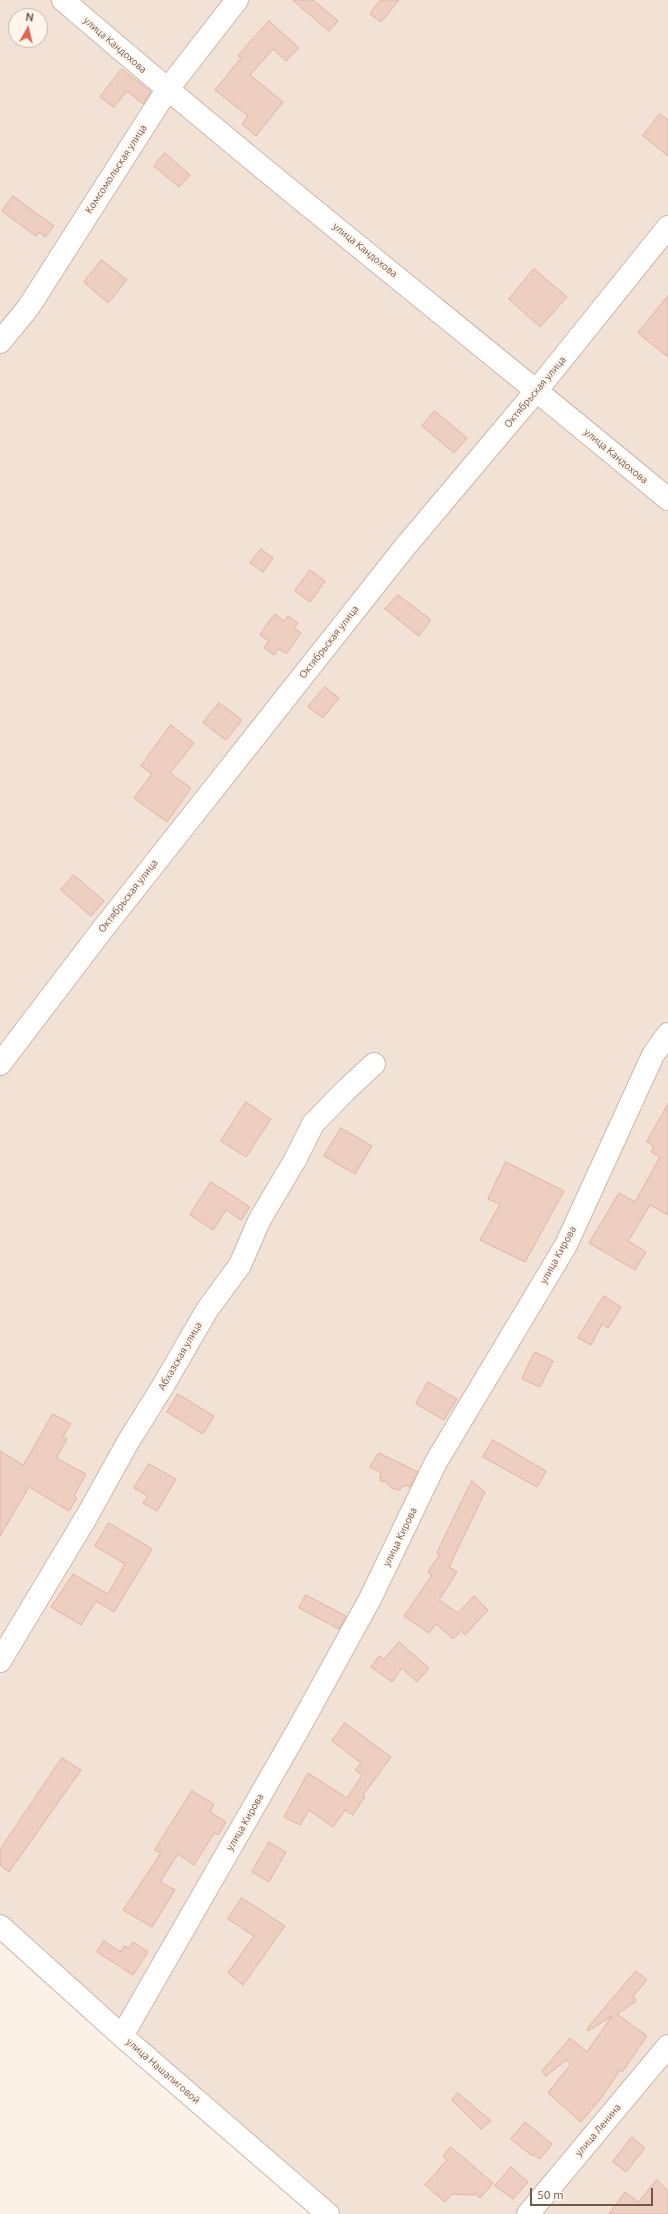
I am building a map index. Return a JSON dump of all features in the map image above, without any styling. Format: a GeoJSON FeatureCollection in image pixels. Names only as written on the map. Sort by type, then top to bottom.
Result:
{"type":"FeatureCollection","features":[{"type":"Feature","properties":{"kind":"street","name":"улица Кандохова"},"geometry":{"type":"LineString","coordinates":[[63,0],[167,90],[538,390],[668,499]]}},
{"type":"Feature","properties":{"kind":"street","name":"Комсомольская улица"},"geometry":{"type":"LineString","coordinates":[[0,342],[28,308],[167,90],[237,0]]}},
{"type":"Feature","properties":{"kind":"street","name":"Октябрьская улица"},"geometry":{"type":"LineString","coordinates":[[0,1064],[102,930],[404,548],[538,390],[668,227]]}},
{"type":"Feature","properties":{"kind":"street","name":"улица Кирова"},"geometry":{"type":"LineString","coordinates":[[122,2036],[295,1735],[359,1619],[436,1462],[566,1245],[653,1055],[668,1034]]}},
{"type":"Feature","properties":{"kind":"street","name":"Абхазская улица"},"geometry":{"type":"LineString","coordinates":[[0,1661],[87,1516],[128,1442],[164,1386],[206,1310],[240,1265],[259,1220],[295,1160],[313,1124],[374,1064]]}},
{"type":"Feature","properties":{"kind":"street","name":"улица Нашапиговой"},"geometry":{"type":"LineString","coordinates":[[0,1926],[122,2036],[328,2214]]}},
{"type":"Feature","properties":{"kind":"street","name":"улица Ленина"},"geometry":{"type":"LineString","coordinates":[[528,2214],[668,2046]]}},
{"type":"Feature","properties":{"kind":"shaded area"},"geometry":{"type":"Polygon","coordinates":[[[0,0],[668,0],[668,2214],[328,2214],[0,1926],[0,0]]]}},
{"type":"Feature","properties":{"kind":"building"},"geometry":{"type":"Polygon","coordinates":[[[293,0],[313,0],[338,21],[329,31],[293,0]]]}},
{"type":"Feature","properties":{"kind":"building"},"geometry":{"type":"Polygon","coordinates":[[[381,0],[399,0],[381,22],[370,14],[381,0]]]}},
{"type":"Feature","properties":{"kind":"building"},"geometry":{"type":"Polygon","coordinates":[[[269,21],[299,48],[286,61],[273,49],[250,75],[283,102],[256,136],[242,124],[248,116],[215,90],[241,58],[238,56],[269,21]]]}},
{"type":"Feature","properties":{"kind":"building"},"geometry":{"type":"Polygon","coordinates":[[[122,69],[151,92],[143,104],[127,91],[114,107],[100,97],[122,69]]]}},
{"type":"Feature","properties":{"kind":"building"},"geometry":{"type":"Polygon","coordinates":[[[660,114],[668,120],[668,156],[643,136],[660,114]]]}},
{"type":"Feature","properties":{"kind":"building"},"geometry":{"type":"Polygon","coordinates":[[[165,153],[190,175],[179,187],[154,166],[165,153]]]}},
{"type":"Feature","properties":{"kind":"building"},"geometry":{"type":"Polygon","coordinates":[[[13,196],[54,226],[45,237],[39,232],[36,236],[2,211],[13,196]]]}},
{"type":"Feature","properties":{"kind":"building"},"geometry":{"type":"Polygon","coordinates":[[[102,260],[127,280],[108,303],[84,282],[102,260]]]}},
{"type":"Feature","properties":{"kind":"building"},"geometry":{"type":"Polygon","coordinates":[[[534,269],[567,297],[540,327],[509,299],[534,269]]]}},
{"type":"Feature","properties":{"kind":"building"},"geometry":{"type":"Polygon","coordinates":[[[668,296],[668,357],[638,333],[668,296]]]}},
{"type":"Feature","properties":{"kind":"building"},"geometry":{"type":"Polygon","coordinates":[[[435,411],[467,438],[454,453],[422,426],[435,411]]]}},
{"type":"Feature","properties":{"kind":"building"},"geometry":{"type":"Polygon","coordinates":[[[261,549],[273,558],[263,572],[250,563],[261,549]]]}},
{"type":"Feature","properties":{"kind":"building"},"geometry":{"type":"Polygon","coordinates":[[[310,570],[325,581],[310,602],[295,591],[310,570]]]}},
{"type":"Feature","properties":{"kind":"building"},"geometry":{"type":"Polygon","coordinates":[[[398,595],[431,620],[419,636],[385,609],[398,595]]]}},
{"type":"Feature","properties":{"kind":"building"},"geometry":{"type":"Polygon","coordinates":[[[275,614],[284,621],[288,616],[298,623],[294,628],[301,633],[286,654],[279,649],[274,655],[264,648],[269,641],[260,635],[275,614]]]}},
{"type":"Feature","properties":{"kind":"building"},"geometry":{"type":"Polygon","coordinates":[[[325,687],[339,698],[323,718],[308,707],[325,687]]]}},
{"type":"Feature","properties":{"kind":"building"},"geometry":{"type":"Polygon","coordinates":[[[219,703],[242,720],[226,740],[203,723],[219,703]]]}},
{"type":"Feature","properties":{"kind":"building"},"geometry":{"type":"Polygon","coordinates":[[[171,725],[194,743],[170,773],[191,788],[167,822],[134,798],[152,774],[141,766],[171,725]]]}},
{"type":"Feature","properties":{"kind":"building"},"geometry":{"type":"Polygon","coordinates":[[[74,875],[104,901],[91,916],[61,890],[74,875]]]}},
{"type":"Feature","properties":{"kind":"building"},"geometry":{"type":"Polygon","coordinates":[[[246,1102],[271,1119],[246,1157],[221,1141],[246,1102]]]}},
{"type":"Feature","properties":{"kind":"building"},"geometry":{"type":"Polygon","coordinates":[[[668,1104],[668,1215],[650,1205],[628,1241],[646,1252],[635,1270],[589,1243],[619,1193],[635,1202],[660,1157],[651,1152],[654,1146],[647,1142],[668,1104]]]}},
{"type":"Feature","properties":{"kind":"building"},"geometry":{"type":"Polygon","coordinates":[[[341,1128],[372,1146],[355,1174],[324,1156],[341,1128]]]}},
{"type":"Feature","properties":{"kind":"building"},"geometry":{"type":"Polygon","coordinates":[[[506,1162],[564,1191],[525,1262],[480,1240],[500,1204],[488,1199],[506,1162]]]}},
{"type":"Feature","properties":{"kind":"building"},"geometry":{"type":"Polygon","coordinates":[[[211,1182],[250,1207],[241,1220],[226,1210],[213,1230],[190,1215],[211,1182]]]}},
{"type":"Feature","properties":{"kind":"building"},"geometry":{"type":"Polygon","coordinates":[[[604,1296],[621,1307],[608,1328],[602,1324],[591,1345],[578,1338],[604,1296]]]}},
{"type":"Feature","properties":{"kind":"building"},"geometry":{"type":"Polygon","coordinates":[[[535,1352],[553,1361],[540,1387],[522,1379],[535,1352]]]}},
{"type":"Feature","properties":{"kind":"building"},"geometry":{"type":"Polygon","coordinates":[[[428,1382],[457,1399],[444,1420],[416,1404],[428,1382]]]}},
{"type":"Feature","properties":{"kind":"building"},"geometry":{"type":"Polygon","coordinates":[[[178,1394],[214,1416],[203,1434],[167,1412],[178,1394]]]}},
{"type":"Feature","properties":{"kind":"building"},"geometry":{"type":"Polygon","coordinates":[[[53,1414],[71,1424],[63,1436],[67,1439],[56,1458],[86,1474],[74,1496],[77,1498],[69,1511],[29,1487],[0,1536],[0,1451],[23,1465],[53,1414]]]}},
{"type":"Feature","properties":{"kind":"building"},"geometry":{"type":"Polygon","coordinates":[[[493,1440],[546,1471],[537,1487],[483,1457],[493,1440]]]}},
{"type":"Feature","properties":{"kind":"building"},"geometry":{"type":"Polygon","coordinates":[[[379,1453],[418,1472],[410,1487],[405,1485],[399,1490],[391,1488],[387,1482],[380,1481],[381,1473],[370,1467],[379,1453]]]}},
{"type":"Feature","properties":{"kind":"building"},"geometry":{"type":"Polygon","coordinates":[[[149,1464],[176,1479],[157,1511],[143,1503],[148,1496],[134,1488],[149,1464]]]}},
{"type":"Feature","properties":{"kind":"building"},"geometry":{"type":"Polygon","coordinates":[[[472,1481],[485,1492],[449,1567],[457,1572],[439,1600],[458,1613],[474,1596],[488,1610],[465,1635],[461,1631],[453,1639],[436,1624],[429,1633],[404,1616],[432,1575],[428,1572],[440,1554],[437,1553],[472,1481]]]}},
{"type":"Feature","properties":{"kind":"building"},"geometry":{"type":"Polygon","coordinates":[[[109,1523],[152,1549],[114,1612],[96,1601],[81,1625],[51,1607],[73,1574],[108,1594],[125,1564],[95,1546],[109,1523]]]}},
{"type":"Feature","properties":{"kind":"building"},"geometry":{"type":"Polygon","coordinates":[[[306,1595],[346,1616],[339,1629],[299,1608],[306,1595]]]}},
{"type":"Feature","properties":{"kind":"building"},"geometry":{"type":"Polygon","coordinates":[[[399,1642],[429,1668],[417,1682],[402,1668],[392,1682],[371,1667],[379,1656],[384,1659],[399,1642]]]}},
{"type":"Feature","properties":{"kind":"building"},"geometry":{"type":"Polygon","coordinates":[[[345,1723],[391,1757],[363,1795],[365,1796],[353,1815],[345,1810],[333,1827],[309,1810],[300,1825],[284,1817],[308,1773],[347,1798],[362,1775],[355,1770],[361,1763],[332,1741],[345,1723]]]}},
{"type":"Feature","properties":{"kind":"building"},"geometry":{"type":"Polygon","coordinates":[[[62,1758],[81,1770],[9,1872],[0,1865],[0,1850],[62,1758]]]}},
{"type":"Feature","properties":{"kind":"building"},"geometry":{"type":"Polygon","coordinates":[[[192,1791],[214,1804],[210,1812],[226,1822],[218,1835],[214,1833],[194,1865],[178,1854],[160,1882],[175,1890],[152,1927],[123,1910],[161,1853],[155,1850],[192,1791]]]}},
{"type":"Feature","properties":{"kind":"building"},"geometry":{"type":"Polygon","coordinates":[[[269,1842],[286,1852],[269,1882],[252,1872],[269,1842]]]}},
{"type":"Feature","properties":{"kind":"building"},"geometry":{"type":"Polygon","coordinates":[[[242,1898],[285,1926],[243,1985],[228,1973],[254,1936],[228,1919],[242,1898]]]}},
{"type":"Feature","properties":{"kind":"building"},"geometry":{"type":"Polygon","coordinates":[[[104,1941],[121,1952],[124,1946],[129,1948],[133,1942],[148,1952],[133,1975],[97,1952],[104,1941]]]}},
{"type":"Feature","properties":{"kind":"building"},"geometry":{"type":"Polygon","coordinates":[[[636,1971],[647,1980],[633,1996],[636,2001],[617,2014],[647,2036],[622,2072],[620,2070],[601,2098],[581,2122],[548,2093],[571,2064],[566,2060],[546,2076],[542,2071],[570,2038],[587,2052],[612,2016],[588,2031],[587,2029],[636,1971]]]}},
{"type":"Feature","properties":{"kind":"building"},"geometry":{"type":"Polygon","coordinates":[[[458,2093],[491,2121],[481,2129],[452,2100],[458,2093]]]}},
{"type":"Feature","properties":{"kind":"building"},"geometry":{"type":"Polygon","coordinates":[[[525,2122],[552,2144],[540,2159],[533,2154],[532,2156],[511,2139],[525,2122]]]}},
{"type":"Feature","properties":{"kind":"building"},"geometry":{"type":"Polygon","coordinates":[[[632,2137],[645,2148],[626,2172],[613,2162],[632,2137]]]}},
{"type":"Feature","properties":{"kind":"building"},"geometry":{"type":"Polygon","coordinates":[[[451,2147],[493,2183],[480,2198],[475,2193],[474,2195],[452,2194],[445,2202],[425,2185],[447,2160],[443,2157],[451,2147]]]}},
{"type":"Feature","properties":{"kind":"building"},"geometry":{"type":"Polygon","coordinates":[[[511,2167],[528,2182],[513,2199],[495,2186],[511,2167]]]}},
{"type":"Feature","properties":{"kind":"building"},"geometry":{"type":"Polygon","coordinates":[[[657,2180],[668,2191],[668,2214],[609,2214],[625,2192],[638,2202],[657,2180]]]}}]}
